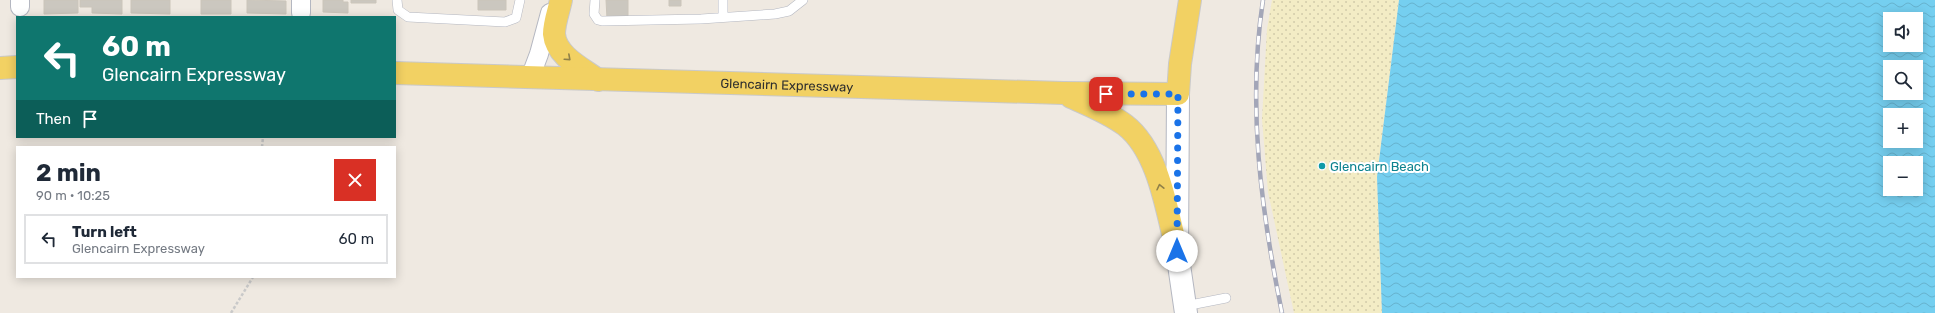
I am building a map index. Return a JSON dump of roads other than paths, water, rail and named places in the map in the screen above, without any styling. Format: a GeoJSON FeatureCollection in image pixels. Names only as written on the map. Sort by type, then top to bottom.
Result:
{"type":"FeatureCollection","features":[{"type":"Feature","properties":{"kind":"main road"},"geometry":{"type":"LineString","coordinates":[[561,0],[554,32],[555,40],[560,50],[598,80]]}},
{"type":"Feature","properties":{"kind":"main road"},"geometry":{"type":"LineString","coordinates":[[1177,251],[1178,94],[1180,64],[1190,0]]}},
{"type":"Feature","properties":{"kind":"main road"},"geometry":{"type":"LineString","coordinates":[[0,68],[16,67]]}},
{"type":"Feature","properties":{"kind":"main road","name":"Glencairn Expressway"},"geometry":{"type":"LineString","coordinates":[[396,73],[1063,93],[1178,94]]}},
{"type":"Feature","properties":{"kind":"main road"},"geometry":{"type":"LineString","coordinates":[[1063,93],[1111,116],[1126,126],[1141,140],[1150,156],[1158,177],[1177,251],[1186,309]]}},
{"type":"Feature","properties":{"kind":"street"},"geometry":{"type":"LineString","coordinates":[[530,78],[539,54],[554,0]]}},
{"type":"Feature","properties":{"kind":"lane"},"geometry":{"type":"LineString","coordinates":[[397,0],[398,10],[408,17],[505,22],[516,18],[520,0]]}},
{"type":"Feature","properties":{"kind":"lane"},"geometry":{"type":"LineString","coordinates":[[595,0],[594,14],[598,20],[602,21],[776,14],[789,11],[803,0]]}},
{"type":"Feature","properties":{"kind":"lane"},"geometry":{"type":"LineString","coordinates":[[723,0],[723,17]]}},
{"type":"Feature","properties":{"kind":"lane"},"geometry":{"type":"LineString","coordinates":[[1186,309],[1226,298]]}},
{"type":"Feature","properties":{"kind":"water"},"geometry":{"type":"Polygon","coordinates":[[[1399,0],[1935,0],[1935,313],[1382,313],[1377,177],[1399,0]]]}},
{"type":"Feature","properties":{"kind":"railway"},"geometry":{"type":"LineString","coordinates":[[1263,0],[1258,39],[1256,118],[1268,235],[1282,313]]}},
{"type":"Feature","properties":{"kind":"place","name":"Glencairn Beach"},"geometry":{"type":"Point","coordinates":[1322,166]}}]}
